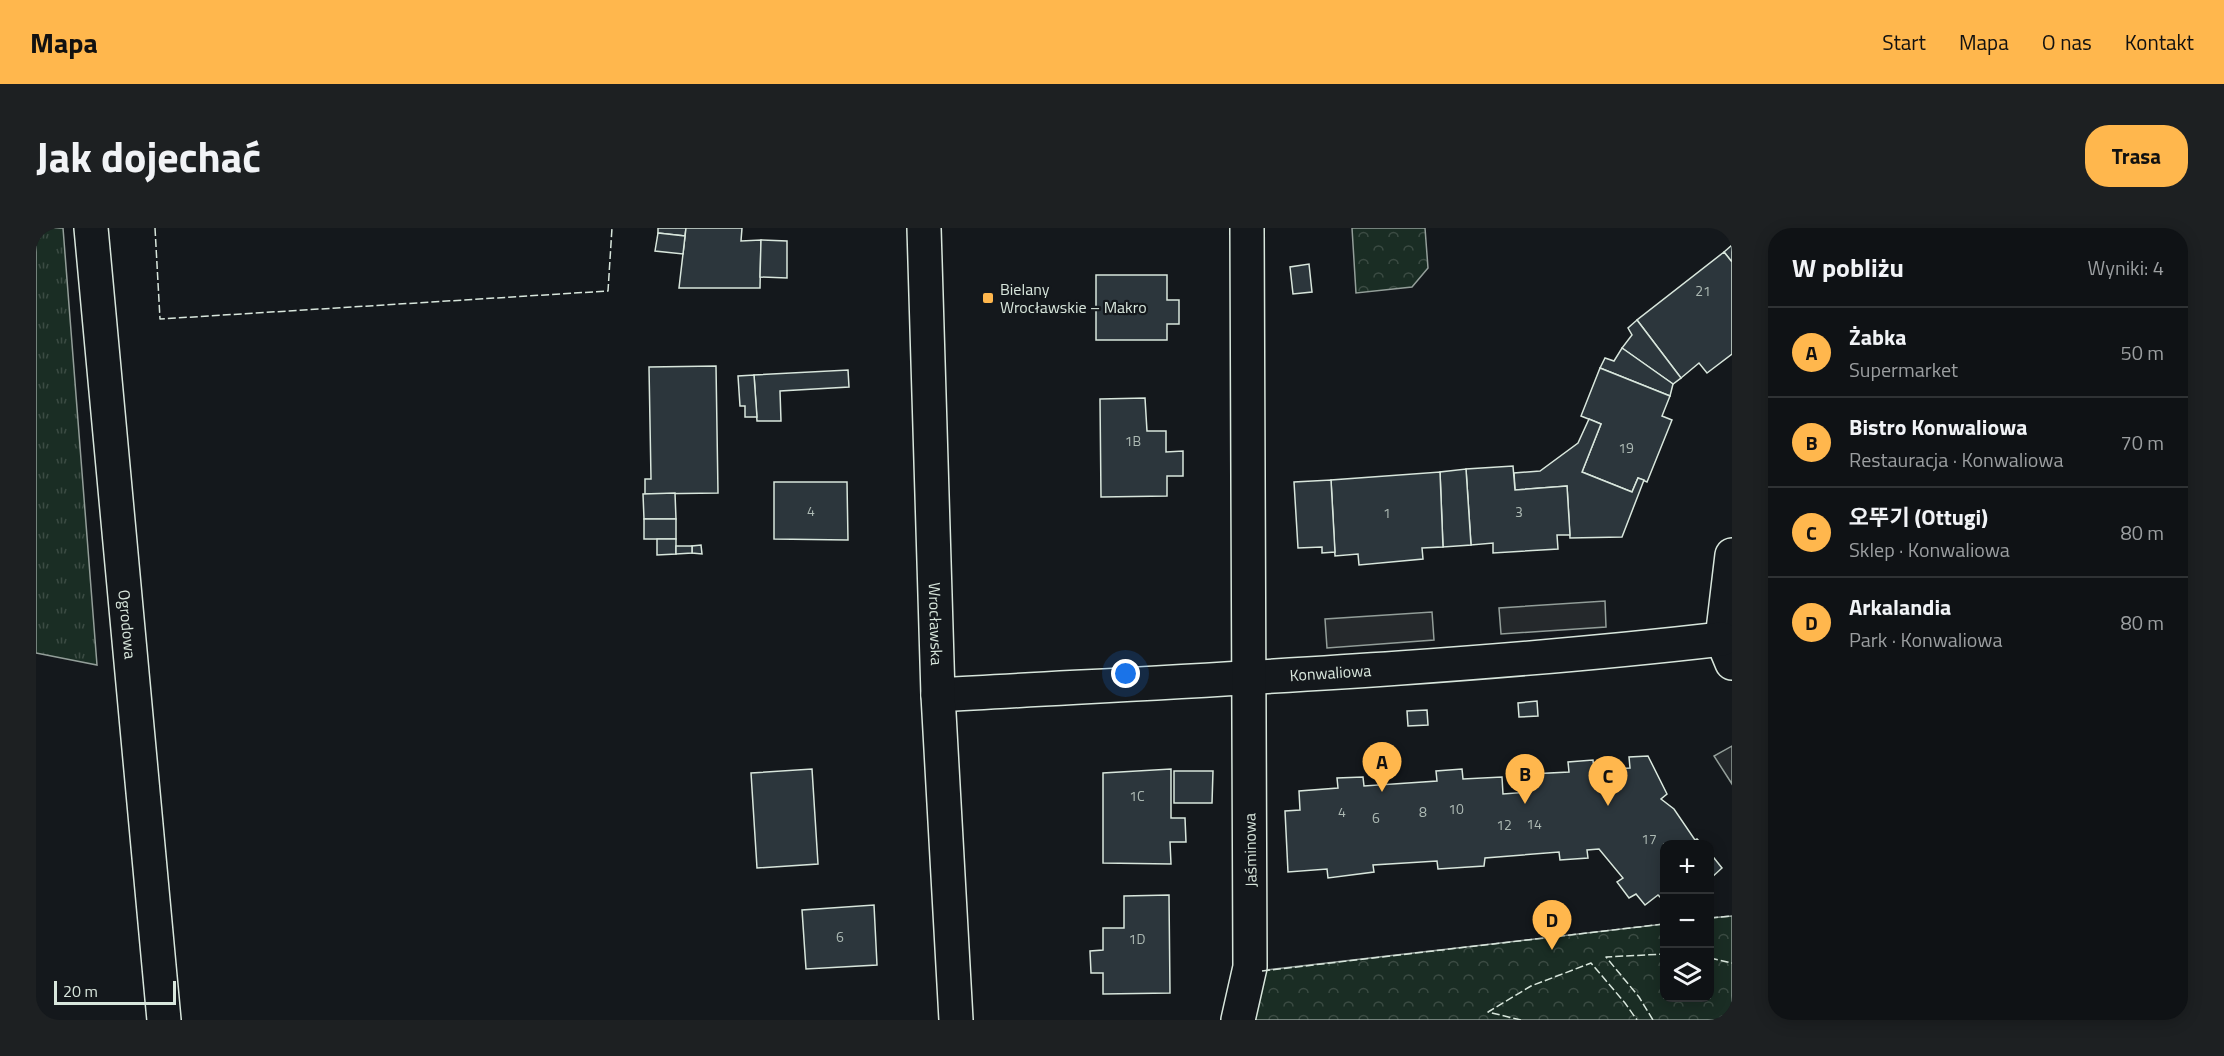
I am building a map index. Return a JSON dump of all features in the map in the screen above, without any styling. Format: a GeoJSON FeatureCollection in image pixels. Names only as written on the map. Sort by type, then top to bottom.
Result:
{"type":"FeatureCollection","features":[{"type":"Feature","properties":{"kind":"street","name":"Ogrodowa"},"geometry":{"type":"LineString","coordinates":[[91,228],[164,1020]]}},
{"type":"Feature","properties":{"kind":"street","name":"Wrocławska"},"geometry":{"type":"LineString","coordinates":[[924,228],[938,695],[956,1020]]}},
{"type":"Feature","properties":{"kind":"street","name":"Jaśminowa"},"geometry":{"type":"LineString","coordinates":[[1238,1020],[1250,967],[1247,228]]}},
{"type":"Feature","properties":{"kind":"street"},"geometry":{"type":"LineString","coordinates":[[1727,651],[1732,555]]}},
{"type":"Feature","properties":{"kind":"street","name":"Konwaliowa"},"geometry":{"type":"LineString","coordinates":[[938,695],[1248,678],[1638,649],[1727,651]]}},
{"type":"Feature","properties":{"kind":"green space"},"geometry":{"type":"Polygon","coordinates":[[[36,228],[63,228],[97,665],[36,653],[36,228]]]}},
{"type":"Feature","properties":{"kind":"green space"},"geometry":{"type":"Polygon","coordinates":[[[1352,228],[1425,228],[1428,268],[1412,287],[1356,293],[1352,228]]]}},
{"type":"Feature","properties":{"kind":"green space"},"geometry":{"type":"Polygon","coordinates":[[[1732,916],[1732,1020],[1254,1020],[1258,971],[1660,924],[1660,1002],[1714,1002],[1714,918],[1732,916]]]}},
{"type":"Feature","properties":{"kind":"shaded area"},"geometry":{"type":"Polygon","coordinates":[[[1605,601],[1606,627],[1501,634],[1499,608],[1605,601]]]}},
{"type":"Feature","properties":{"kind":"shaded area"},"geometry":{"type":"Polygon","coordinates":[[[1432,612],[1434,640],[1327,648],[1325,619],[1432,612]]]}},
{"type":"Feature","properties":{"kind":"shaded area"},"geometry":{"type":"Polygon","coordinates":[[[1732,746],[1732,784],[1714,756],[1732,746]]]}},
{"type":"Feature","properties":{"kind":"building"},"geometry":{"type":"Polygon","coordinates":[[[658,228],[686,228],[685,236],[658,233],[658,228]]]}},
{"type":"Feature","properties":{"kind":"building"},"geometry":{"type":"Polygon","coordinates":[[[686,228],[742,228],[741,241],[761,240],[760,288],[679,288],[686,228]]]}},
{"type":"Feature","properties":{"kind":"building"},"geometry":{"type":"Polygon","coordinates":[[[658,233],[685,236],[683,254],[655,251],[658,233]]]}},
{"type":"Feature","properties":{"kind":"building"},"geometry":{"type":"Polygon","coordinates":[[[761,240],[787,241],[787,278],[760,277],[761,240]]]}},
{"type":"Feature","properties":{"kind":"building"},"geometry":{"type":"Polygon","coordinates":[[[1732,245],[1732,262],[1724,252],[1732,245]]]}},
{"type":"Feature","properties":{"kind":"building"},"geometry":{"type":"Polygon","coordinates":[[[1724,252],[1732,262],[1732,354],[1707,373],[1699,363],[1681,378],[1637,320],[1724,252]]]}},
{"type":"Feature","properties":{"kind":"building"},"geometry":{"type":"Polygon","coordinates":[[[1309,264],[1312,292],[1293,294],[1290,267],[1309,264]]]}},
{"type":"Feature","properties":{"kind":"building"},"geometry":{"type":"Polygon","coordinates":[[[1096,275],[1167,275],[1167,300],[1179,300],[1179,324],[1167,324],[1167,340],[1096,340],[1096,275]]]}},
{"type":"Feature","properties":{"kind":"building"},"geometry":{"type":"Polygon","coordinates":[[[1637,320],[1681,378],[1673,384],[1622,348],[1632,335],[1628,328],[1637,320]]]}},
{"type":"Feature","properties":{"kind":"building"},"geometry":{"type":"Polygon","coordinates":[[[1622,348],[1673,384],[1670,396],[1600,368],[1605,358],[1614,361],[1622,348]]]}},
{"type":"Feature","properties":{"kind":"building"},"geometry":{"type":"Polygon","coordinates":[[[716,366],[718,493],[645,494],[645,479],[651,479],[649,367],[716,366]]]}},
{"type":"Feature","properties":{"kind":"building"},"geometry":{"type":"Polygon","coordinates":[[[1600,368],[1670,396],[1662,416],[1672,420],[1647,482],[1638,478],[1632,492],[1582,472],[1601,424],[1581,416],[1600,368]]]}},
{"type":"Feature","properties":{"kind":"building"},"geometry":{"type":"Polygon","coordinates":[[[848,370],[849,387],[780,391],[781,421],[757,421],[754,375],[848,370]]]}},
{"type":"Feature","properties":{"kind":"building"},"geometry":{"type":"Polygon","coordinates":[[[754,375],[757,417],[745,417],[745,406],[740,406],[738,376],[754,375]]]}},
{"type":"Feature","properties":{"kind":"building"},"geometry":{"type":"Polygon","coordinates":[[[1145,398],[1147,431],[1166,431],[1166,452],[1183,451],[1183,476],[1167,476],[1167,496],[1101,497],[1100,399],[1145,398]]]}},
{"type":"Feature","properties":{"kind":"building"},"geometry":{"type":"Polygon","coordinates":[[[1589,419],[1601,424],[1582,472],[1632,492],[1638,478],[1644,480],[1622,537],[1570,538],[1567,486],[1515,490],[1514,473],[1540,471],[1578,443],[1589,419]]]}},
{"type":"Feature","properties":{"kind":"building"},"geometry":{"type":"Polygon","coordinates":[[[1513,466],[1515,490],[1567,486],[1570,535],[1557,535],[1558,549],[1493,553],[1493,543],[1471,545],[1466,469],[1513,466]]]}},
{"type":"Feature","properties":{"kind":"building"},"geometry":{"type":"Polygon","coordinates":[[[1466,469],[1471,545],[1443,547],[1440,472],[1466,469]]]}},
{"type":"Feature","properties":{"kind":"building"},"geometry":{"type":"Polygon","coordinates":[[[1440,472],[1443,547],[1422,548],[1423,559],[1359,565],[1358,554],[1335,556],[1331,480],[1440,472]]]}},
{"type":"Feature","properties":{"kind":"building"},"geometry":{"type":"Polygon","coordinates":[[[1331,480],[1335,552],[1322,553],[1322,547],[1298,548],[1294,482],[1331,480]]]}},
{"type":"Feature","properties":{"kind":"building"},"geometry":{"type":"Polygon","coordinates":[[[774,482],[847,482],[848,540],[774,539],[774,482]]]}},
{"type":"Feature","properties":{"kind":"building"},"geometry":{"type":"Polygon","coordinates":[[[675,493],[676,519],[644,519],[643,494],[675,493]]]}},
{"type":"Feature","properties":{"kind":"building"},"geometry":{"type":"Polygon","coordinates":[[[644,519],[676,519],[676,539],[644,539],[644,519]]]}},
{"type":"Feature","properties":{"kind":"building"},"geometry":{"type":"Polygon","coordinates":[[[657,539],[676,539],[676,554],[657,555],[657,539]]]}},
{"type":"Feature","properties":{"kind":"building"},"geometry":{"type":"Polygon","coordinates":[[[701,545],[702,554],[692,553],[692,546],[701,545]]]}},
{"type":"Feature","properties":{"kind":"building"},"geometry":{"type":"Polygon","coordinates":[[[676,546],[692,546],[692,553],[676,554],[676,546]]]}},
{"type":"Feature","properties":{"kind":"building"},"geometry":{"type":"Polygon","coordinates":[[[1537,701],[1538,716],[1519,717],[1518,703],[1537,701]]]}},
{"type":"Feature","properties":{"kind":"building"},"geometry":{"type":"Polygon","coordinates":[[[1427,710],[1428,725],[1408,726],[1407,711],[1427,710]]]}},
{"type":"Feature","properties":{"kind":"building"},"geometry":{"type":"Polygon","coordinates":[[[1648,756],[1667,794],[1661,799],[1674,809],[1695,840],[1660,840],[1660,897],[1658,895],[1645,905],[1636,894],[1629,898],[1617,882],[1623,878],[1599,849],[1587,850],[1588,858],[1560,860],[1559,852],[1485,858],[1484,866],[1438,869],[1437,861],[1373,865],[1374,872],[1328,878],[1327,869],[1288,872],[1285,811],[1300,810],[1299,791],[1338,788],[1337,778],[1363,777],[1364,786],[1437,781],[1436,771],[1462,769],[1463,779],[1502,777],[1503,794],[1531,792],[1530,774],[1569,772],[1568,762],[1593,760],[1594,770],[1630,768],[1629,757],[1648,756]]]}},
{"type":"Feature","properties":{"kind":"building"},"geometry":{"type":"Polygon","coordinates":[[[812,769],[818,864],[757,868],[751,773],[812,769]]]}},
{"type":"Feature","properties":{"kind":"building"},"geometry":{"type":"Polygon","coordinates":[[[1171,769],[1171,818],[1185,818],[1186,842],[1170,842],[1171,864],[1103,863],[1103,773],[1171,769]]]}},
{"type":"Feature","properties":{"kind":"building"},"geometry":{"type":"Polygon","coordinates":[[[1174,771],[1213,771],[1212,803],[1174,803],[1174,771]]]}},
{"type":"Feature","properties":{"kind":"building"},"geometry":{"type":"Polygon","coordinates":[[[1714,858],[1722,868],[1714,875],[1714,858]]]}},
{"type":"Feature","properties":{"kind":"building"},"geometry":{"type":"Polygon","coordinates":[[[1169,895],[1170,993],[1103,994],[1103,973],[1091,973],[1090,951],[1103,950],[1103,928],[1124,928],[1124,896],[1169,895]]]}},
{"type":"Feature","properties":{"kind":"building"},"geometry":{"type":"Polygon","coordinates":[[[874,905],[877,965],[806,969],[802,910],[874,905]]]}},
{"type":"Feature","properties":{"kind":"fence"},"geometry":{"type":"LineString","coordinates":[[155,228],[160,319],[608,291],[612,228]]}},
{"type":"Feature","properties":{"kind":"fence"},"geometry":{"type":"LineString","coordinates":[[1714,918],[1732,916]]}},
{"type":"Feature","properties":{"kind":"fence"},"geometry":{"type":"LineString","coordinates":[[1262,971],[1660,924]]}},
{"type":"Feature","properties":{"kind":"fence"},"geometry":{"type":"LineString","coordinates":[[1653,1020],[1639,997],[1606,957],[1660,954]]}},
{"type":"Feature","properties":{"kind":"fence"},"geometry":{"type":"LineString","coordinates":[[1714,959],[1732,963]]}},
{"type":"Feature","properties":{"kind":"fence"},"geometry":{"type":"LineString","coordinates":[[1521,1020],[1488,1012],[1531,986],[1591,963],[1637,1020]]}},
{"type":"Feature","properties":{"kind":"place","name":"Bielany Wrocławskie – Makro"},"geometry":{"type":"Point","coordinates":[988,298]}},
{"type":"Feature","properties":{"kind":"place","name":"Żabka"},"geometry":{"type":"Point","coordinates":[1382,792]}},
{"type":"Feature","properties":{"kind":"place","name":"Bistro Konwaliowa"},"geometry":{"type":"Point","coordinates":[1525,804]}},
{"type":"Feature","properties":{"kind":"place","name":"오뚜기 (Ottugi)"},"geometry":{"type":"Point","coordinates":[1608,806]}},
{"type":"Feature","properties":{"kind":"place","name":"Arkalandia"},"geometry":{"type":"Point","coordinates":[1552,950]}}]}
